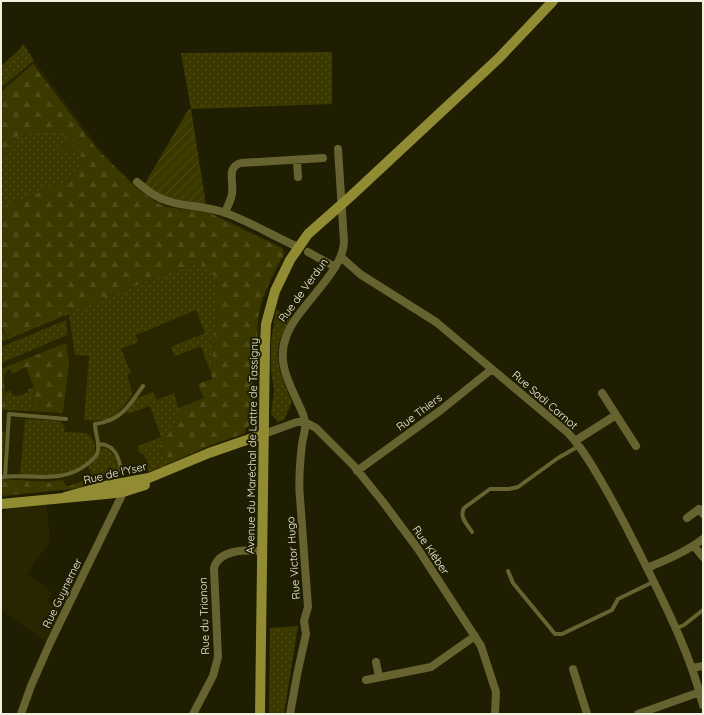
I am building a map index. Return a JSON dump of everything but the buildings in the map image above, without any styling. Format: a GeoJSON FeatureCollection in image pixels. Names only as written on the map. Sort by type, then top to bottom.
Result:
{"type":"FeatureCollection","features":[{"type":"Feature","properties":{"kind":"main road"},"geometry":{"type":"LineString","coordinates":[[341,204],[499,58],[553,1]]}},
{"type":"Feature","properties":{"kind":"main road","name":"Avenue du Maréchal de Lattre de Tassigny"},"geometry":{"type":"LineString","coordinates":[[260,714],[266,324],[276,287],[298,247],[308,234],[341,204]]}},
{"type":"Feature","properties":{"kind":"main road","name":"Rue de l'Yser"},"geometry":{"type":"LineString","coordinates":[[1,504],[65,497],[101,487],[124,487],[170,470],[209,453],[264,434]]}},
{"type":"Feature","properties":{"kind":"street","name":"Rue de Verdun"},"geometry":{"type":"LineString","coordinates":[[305,422],[285,375],[282,362],[283,349],[288,331],[341,257],[344,242],[338,149]]}},
{"type":"Feature","properties":{"kind":"street"},"geometry":{"type":"LineString","coordinates":[[225,213],[232,194],[232,170],[235,165],[241,163],[323,158]]}},
{"type":"Feature","properties":{"kind":"street"},"geometry":{"type":"LineString","coordinates":[[297,160],[298,177]]}},
{"type":"Feature","properties":{"kind":"street"},"geometry":{"type":"LineString","coordinates":[[137,182],[154,195],[168,201],[208,208],[225,213],[298,247]]}},
{"type":"Feature","properties":{"kind":"street"},"geometry":{"type":"LineString","coordinates":[[308,252],[336,266]]}},
{"type":"Feature","properties":{"kind":"street","name":"Rue Sadi Carnot"},"geometry":{"type":"LineString","coordinates":[[341,257],[360,274],[430,318],[567,432],[577,443],[618,510],[677,628],[692,668],[703,706]]}},
{"type":"Feature","properties":{"kind":"street","name":"Rue Thiers"},"geometry":{"type":"LineString","coordinates":[[357,471],[492,369]]}},
{"type":"Feature","properties":{"kind":"street"},"geometry":{"type":"LineString","coordinates":[[602,393],[636,446]]}},
{"type":"Feature","properties":{"kind":"street"},"geometry":{"type":"LineString","coordinates":[[577,443],[616,415]]}},
{"type":"Feature","properties":{"kind":"street","name":"Rue de l'Yser"},"geometry":{"type":"LineString","coordinates":[[264,434],[296,422],[305,422]]}},
{"type":"Feature","properties":{"kind":"street","name":"Rue Kléber"},"geometry":{"type":"LineString","coordinates":[[305,422],[319,431],[357,471],[414,543],[475,636],[483,652],[495,689],[495,714]]}},
{"type":"Feature","properties":{"kind":"street","name":"Rue Victor Hugo"},"geometry":{"type":"LineString","coordinates":[[290,714],[306,634],[304,621],[308,607],[298,486],[305,422]]}},
{"type":"Feature","properties":{"kind":"street","name":"Rue Guynemer"},"geometry":{"type":"LineString","coordinates":[[21,714],[31,686],[50,643],[124,487]]}},
{"type":"Feature","properties":{"kind":"street"},"geometry":{"type":"LineString","coordinates":[[687,518],[699,509],[703,514]]}},
{"type":"Feature","properties":{"kind":"street"},"geometry":{"type":"LineString","coordinates":[[647,568],[665,561],[694,546],[703,539]]}},
{"type":"Feature","properties":{"kind":"street"},"geometry":{"type":"LineString","coordinates":[[694,546],[703,557]]}},
{"type":"Feature","properties":{"kind":"street","name":"Rue du Trianon"},"geometry":{"type":"LineString","coordinates":[[193,714],[213,676],[218,657],[215,564],[220,559],[236,551],[262,551]]}},
{"type":"Feature","properties":{"kind":"street"},"geometry":{"type":"LineString","coordinates":[[366,680],[431,667],[475,636]]}},
{"type":"Feature","properties":{"kind":"street"},"geometry":{"type":"LineString","coordinates":[[376,662],[379,677]]}},
{"type":"Feature","properties":{"kind":"street"},"geometry":{"type":"LineString","coordinates":[[692,668],[703,666]]}},
{"type":"Feature","properties":{"kind":"street"},"geometry":{"type":"LineString","coordinates":[[573,669],[587,714]]}},
{"type":"Feature","properties":{"kind":"street"},"geometry":{"type":"LineString","coordinates":[[638,714],[700,692]]}},
{"type":"Feature","properties":{"kind":"lane"},"geometry":{"type":"LineString","coordinates":[[66,419],[9,414],[3,477],[50,478],[62,477],[79,471],[91,462],[97,454],[98,444],[95,424],[116,418],[124,411],[143,386]]}},
{"type":"Feature","properties":{"kind":"lane"},"geometry":{"type":"LineString","coordinates":[[472,532],[462,517],[464,508],[490,489],[509,490],[518,487],[577,443]]}},
{"type":"Feature","properties":{"kind":"lane"},"geometry":{"type":"LineString","coordinates":[[98,444],[103,444],[110,448],[118,456],[121,471]]}},
{"type":"Feature","properties":{"kind":"lane"},"geometry":{"type":"LineString","coordinates":[[508,571],[513,583],[555,634],[562,634],[612,610],[618,599],[654,582]]}},
{"type":"Feature","properties":{"kind":"lane"},"geometry":{"type":"LineString","coordinates":[[677,628],[684,625],[703,610]]}},
{"type":"Feature","properties":{"kind":"shaded area"},"geometry":{"type":"Polygon","coordinates":[[[34,60],[99,147],[141,190],[210,211],[281,246],[286,251],[286,254],[271,282],[264,300],[260,317],[259,366],[255,372],[254,385],[257,419],[246,430],[246,433],[209,447],[147,474],[145,470],[90,480],[81,489],[1,497],[1,88],[34,60]]]}},
{"type":"Feature","properties":{"kind":"shaded area"},"geometry":{"type":"Polygon","coordinates":[[[47,504],[50,542],[27,574],[53,593],[47,601],[62,611],[46,642],[1,610],[1,517],[7,508],[47,504]]]}},
{"type":"Feature","properties":{"kind":"green space"},"geometry":{"type":"Polygon","coordinates":[[[23,44],[34,60],[1,88],[1,66],[19,50],[23,44]]]}},
{"type":"Feature","properties":{"kind":"green space"},"geometry":{"type":"Polygon","coordinates":[[[332,52],[332,104],[191,109],[181,53],[332,52]]]}},
{"type":"Feature","properties":{"kind":"green space"},"geometry":{"type":"Polygon","coordinates":[[[33,64],[96,148],[135,187],[157,203],[167,207],[210,213],[282,248],[284,254],[268,285],[258,318],[257,365],[253,378],[253,398],[256,419],[245,429],[245,433],[208,446],[168,464],[159,447],[187,405],[204,398],[198,384],[212,379],[211,373],[218,301],[216,277],[197,262],[6,336],[1,325],[1,208],[66,181],[79,167],[81,152],[63,132],[44,131],[20,134],[1,156],[1,92],[33,64]]]}},
{"type":"Feature","properties":{"kind":"green space"},"geometry":{"type":"Polygon","coordinates":[[[191,109],[206,205],[161,196],[144,185],[188,110],[191,109]]]}},
{"type":"Feature","properties":{"kind":"green space"},"geometry":{"type":"Polygon","coordinates":[[[44,131],[63,132],[81,152],[79,167],[66,181],[1,208],[1,156],[20,134],[44,131]]]}},
{"type":"Feature","properties":{"kind":"green space"},"geometry":{"type":"Polygon","coordinates":[[[70,141],[74,144],[75,149],[64,155],[60,147],[70,141]]]}},
{"type":"Feature","properties":{"kind":"green space"},"geometry":{"type":"Polygon","coordinates":[[[197,262],[216,276],[218,301],[211,373],[201,346],[175,356],[171,347],[205,333],[196,310],[136,335],[138,342],[121,349],[131,373],[127,374],[132,395],[117,414],[112,417],[101,420],[84,420],[89,356],[75,355],[69,314],[1,342],[1,333],[4,332],[6,336],[197,262]]]}},
{"type":"Feature","properties":{"kind":"green space"},"geometry":{"type":"Polygon","coordinates":[[[276,310],[292,317],[280,340],[278,356],[280,372],[292,402],[284,420],[278,422],[271,414],[274,390],[271,371],[271,341],[276,310]]]}},
{"type":"Feature","properties":{"kind":"green space"},"geometry":{"type":"Polygon","coordinates":[[[66,320],[67,335],[1,363],[1,347],[66,320]]]}},
{"type":"Feature","properties":{"kind":"green space"},"geometry":{"type":"Polygon","coordinates":[[[66,343],[69,363],[63,413],[32,411],[34,387],[26,367],[12,374],[10,369],[5,374],[5,410],[1,409],[1,369],[66,343]]]}},
{"type":"Feature","properties":{"kind":"green space"},"geometry":{"type":"Polygon","coordinates":[[[34,387],[32,411],[5,410],[6,392],[10,390],[12,395],[20,395],[28,392],[27,390],[34,387]]]}},
{"type":"Feature","properties":{"kind":"green space"},"geometry":{"type":"Polygon","coordinates":[[[153,392],[157,400],[174,393],[178,408],[187,405],[159,447],[168,464],[149,472],[146,458],[139,452],[138,446],[161,437],[150,406],[128,414],[126,411],[135,399],[153,392]]]}},
{"type":"Feature","properties":{"kind":"green space"},"geometry":{"type":"Polygon","coordinates":[[[25,419],[60,421],[65,427],[64,432],[86,433],[94,441],[95,449],[93,454],[85,464],[67,473],[51,475],[20,475],[25,419]]]}},
{"type":"Feature","properties":{"kind":"green space"},"geometry":{"type":"Polygon","coordinates":[[[1,430],[5,432],[1,471],[1,430]]]}},
{"type":"Feature","properties":{"kind":"green space"},"geometry":{"type":"Polygon","coordinates":[[[101,447],[106,448],[112,453],[116,460],[119,473],[93,478],[88,467],[96,458],[101,447]]]}},
{"type":"Feature","properties":{"kind":"green space"},"geometry":{"type":"Polygon","coordinates":[[[92,477],[93,478],[89,479],[80,488],[1,496],[1,479],[49,482],[63,480],[67,487],[92,477]]]}},
{"type":"Feature","properties":{"kind":"green space"},"geometry":{"type":"Polygon","coordinates":[[[298,626],[284,714],[269,714],[270,628],[298,626]]]}}]}
